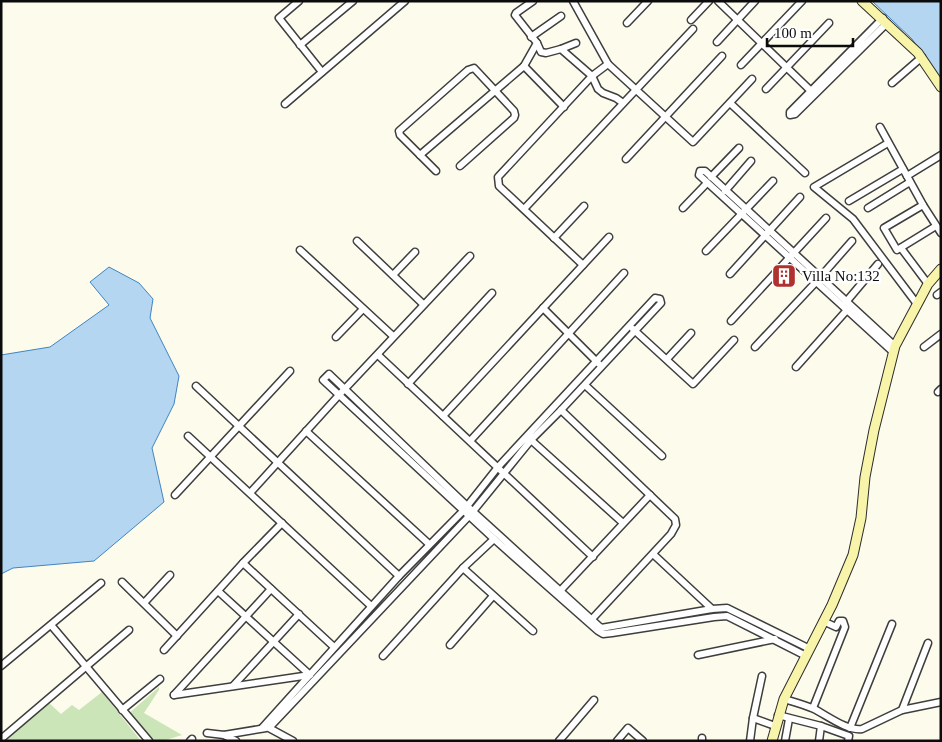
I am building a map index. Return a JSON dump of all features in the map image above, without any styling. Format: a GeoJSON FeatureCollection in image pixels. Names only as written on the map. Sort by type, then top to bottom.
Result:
{"type":"FeatureCollection","features":[{"type":"Feature","properties":{"kind":"main road"},"geometry":{"type":"LineString","coordinates":[[862,1],[885,20],[922,58],[941,87]]}},
{"type":"Feature","properties":{"kind":"main road"},"geometry":{"type":"LineString","coordinates":[[772,741],[784,699],[832,605],[853,554],[861,518],[865,477],[874,430],[894,349],[928,284],[941,269]]}},
{"type":"Feature","properties":{"kind":"street"},"geometry":{"type":"LineString","coordinates":[[299,1],[279,18],[322,72]]}},
{"type":"Feature","properties":{"kind":"street"},"geometry":{"type":"LineString","coordinates":[[300,44],[353,1]]}},
{"type":"Feature","properties":{"kind":"street"},"geometry":{"type":"LineString","coordinates":[[285,104],[405,1]]}},
{"type":"Feature","properties":{"kind":"street"},"geometry":{"type":"LineString","coordinates":[[533,1],[516,12],[515,16],[543,53],[561,49],[576,42]]}},
{"type":"Feature","properties":{"kind":"street"},"geometry":{"type":"LineString","coordinates":[[573,1],[608,64],[693,142],[752,79]]}},
{"type":"Feature","properties":{"kind":"street"},"geometry":{"type":"LineString","coordinates":[[627,23],[648,1]]}},
{"type":"Feature","properties":{"kind":"street"},"geometry":{"type":"LineString","coordinates":[[691,20],[709,1]]}},
{"type":"Feature","properties":{"kind":"street"},"geometry":{"type":"LineString","coordinates":[[718,1],[813,93],[885,20]]}},
{"type":"Feature","properties":{"kind":"street"},"geometry":{"type":"LineString","coordinates":[[717,42],[756,1]]}},
{"type":"Feature","properties":{"kind":"street"},"geometry":{"type":"LineString","coordinates":[[741,65],[802,1]]}},
{"type":"Feature","properties":{"kind":"street"},"geometry":{"type":"LineString","coordinates":[[531,37],[561,16]]}},
{"type":"Feature","properties":{"kind":"street"},"geometry":{"type":"LineString","coordinates":[[766,89],[828,23]]}},
{"type":"Feature","properties":{"kind":"street"},"geometry":{"type":"LineString","coordinates":[[524,209],[693,29]]}},
{"type":"Feature","properties":{"kind":"street"},"geometry":{"type":"LineString","coordinates":[[420,155],[524,66],[537,44]]}},
{"type":"Feature","properties":{"kind":"street"},"geometry":{"type":"LineString","coordinates":[[561,49],[592,76],[598,89],[623,103]]}},
{"type":"Feature","properties":{"kind":"street"},"geometry":{"type":"LineString","coordinates":[[626,160],[722,56]]}},
{"type":"Feature","properties":{"kind":"street"},"geometry":{"type":"LineString","coordinates":[[892,82],[922,58]]}},
{"type":"Feature","properties":{"kind":"street"},"geometry":{"type":"LineString","coordinates":[[583,265],[500,186],[498,177],[592,76],[608,64]]}},
{"type":"Feature","properties":{"kind":"street"},"geometry":{"type":"LineString","coordinates":[[524,66],[564,107]]}},
{"type":"Feature","properties":{"kind":"street"},"geometry":{"type":"LineString","coordinates":[[436,171],[399,131],[471,68],[474,68],[515,114],[514,118],[460,166]]}},
{"type":"Feature","properties":{"kind":"street"},"geometry":{"type":"LineString","coordinates":[[730,103],[805,173]]}},
{"type":"Feature","properties":{"kind":"street"},"geometry":{"type":"LineString","coordinates":[[880,127],[922,205],[941,232]]}},
{"type":"Feature","properties":{"kind":"street"},"geometry":{"type":"LineString","coordinates":[[888,143],[814,187],[853,219],[917,304]]}},
{"type":"Feature","properties":{"kind":"street"},"geometry":{"type":"LineString","coordinates":[[683,208],[738,148]]}},
{"type":"Feature","properties":{"kind":"street"},"geometry":{"type":"LineString","coordinates":[[849,201],[941,155]]}},
{"type":"Feature","properties":{"kind":"street"},"geometry":{"type":"LineString","coordinates":[[725,191],[752,161]]}},
{"type":"Feature","properties":{"kind":"street"},"geometry":{"type":"LineString","coordinates":[[709,180],[725,191],[744,212]]}},
{"type":"Feature","properties":{"kind":"street"},"geometry":{"type":"LineString","coordinates":[[709,180],[792,257],[846,302],[894,349]]}},
{"type":"Feature","properties":{"kind":"street"},"geometry":{"type":"LineString","coordinates":[[706,251],[773,182]]}},
{"type":"Feature","properties":{"kind":"street"},"geometry":{"type":"LineString","coordinates":[[868,208],[910,182]]}},
{"type":"Feature","properties":{"kind":"street"},"geometry":{"type":"LineString","coordinates":[[730,274],[800,197]]}},
{"type":"Feature","properties":{"kind":"street"},"geometry":{"type":"LineString","coordinates":[[922,205],[884,228],[897,250],[936,226]]}},
{"type":"Feature","properties":{"kind":"street"},"geometry":{"type":"LineString","coordinates":[[554,238],[584,206]]}},
{"type":"Feature","properties":{"kind":"street"},"geometry":{"type":"LineString","coordinates":[[731,321],[826,218]]}},
{"type":"Feature","properties":{"kind":"street"},"geometry":{"type":"LineString","coordinates":[[443,416],[609,237]]}},
{"type":"Feature","properties":{"kind":"street"},"geometry":{"type":"LineString","coordinates":[[357,241],[423,304]]}},
{"type":"Feature","properties":{"kind":"street"},"geometry":{"type":"LineString","coordinates":[[755,347],[852,241]]}},
{"type":"Feature","properties":{"kind":"street"},"geometry":{"type":"LineString","coordinates":[[901,248],[928,284]]}},
{"type":"Feature","properties":{"kind":"street"},"geometry":{"type":"LineString","coordinates":[[300,250],[393,336]]}},
{"type":"Feature","properties":{"kind":"street"},"geometry":{"type":"LineString","coordinates":[[393,275],[415,252]]}},
{"type":"Feature","properties":{"kind":"street"},"geometry":{"type":"LineString","coordinates":[[250,493],[344,389],[378,355],[393,336],[470,256]]}},
{"type":"Feature","properties":{"kind":"street"},"geometry":{"type":"LineString","coordinates":[[846,302],[878,264]]}},
{"type":"Feature","properties":{"kind":"street"},"geometry":{"type":"LineString","coordinates":[[470,441],[624,273]]}},
{"type":"Feature","properties":{"kind":"street"},"geometry":{"type":"LineString","coordinates":[[818,280],[847,310],[894,349]]}},
{"type":"Feature","properties":{"kind":"street"},"geometry":{"type":"LineString","coordinates":[[408,384],[492,293]]}},
{"type":"Feature","properties":{"kind":"street"},"geometry":{"type":"LineString","coordinates":[[262,728],[371,606],[465,508],[498,467],[599,364],[632,328],[655,298],[660,299],[661,303],[632,328]]}},
{"type":"Feature","properties":{"kind":"street"},"geometry":{"type":"LineString","coordinates":[[336,336],[363,308]]}},
{"type":"Feature","properties":{"kind":"street"},"geometry":{"type":"LineString","coordinates":[[543,308],[599,364]]}},
{"type":"Feature","properties":{"kind":"street"},"geometry":{"type":"LineString","coordinates":[[796,367],[847,310]]}},
{"type":"Feature","properties":{"kind":"street"},"geometry":{"type":"LineString","coordinates":[[632,328],[693,384],[734,340]]}},
{"type":"Feature","properties":{"kind":"street"},"geometry":{"type":"LineString","coordinates":[[667,359],[690,334]]}},
{"type":"Feature","properties":{"kind":"street"},"geometry":{"type":"LineString","coordinates":[[924,347],[941,334]]}},
{"type":"Feature","properties":{"kind":"street"},"geometry":{"type":"LineString","coordinates":[[378,355],[593,557]]}},
{"type":"Feature","properties":{"kind":"street"},"geometry":{"type":"LineString","coordinates":[[269,728],[471,513],[532,440],[585,385],[599,364]]}},
{"type":"Feature","properties":{"kind":"street"},"geometry":{"type":"LineString","coordinates":[[175,495],[290,370]]}},
{"type":"Feature","properties":{"kind":"street"},"geometry":{"type":"LineString","coordinates":[[465,508],[328,374],[323,380],[339,395],[465,508],[601,628],[727,608],[808,652]]}},
{"type":"Feature","properties":{"kind":"street"},"geometry":{"type":"LineString","coordinates":[[585,385],[662,456]]}},
{"type":"Feature","properties":{"kind":"street"},"geometry":{"type":"LineString","coordinates":[[196,386],[399,576]]}},
{"type":"Feature","properties":{"kind":"street"},"geometry":{"type":"LineString","coordinates":[[561,410],[675,519],[676,525],[671,534],[592,620]]}},
{"type":"Feature","properties":{"kind":"street"},"geometry":{"type":"LineString","coordinates":[[306,431],[429,544]]}},
{"type":"Feature","properties":{"kind":"street"},"geometry":{"type":"LineString","coordinates":[[188,436],[371,606]]}},
{"type":"Feature","properties":{"kind":"street"},"geometry":{"type":"LineString","coordinates":[[532,440],[623,523]]}},
{"type":"Feature","properties":{"kind":"street"},"geometry":{"type":"LineString","coordinates":[[560,591],[650,495]]}},
{"type":"Feature","properties":{"kind":"street"},"geometry":{"type":"LineString","coordinates":[[471,513],[494,539],[603,634],[727,616],[775,639],[808,652]]}},
{"type":"Feature","properties":{"kind":"street"},"geometry":{"type":"LineString","coordinates":[[164,650],[282,523]]}},
{"type":"Feature","properties":{"kind":"street"},"geometry":{"type":"LineString","coordinates":[[383,656],[463,568],[494,539]]}},
{"type":"Feature","properties":{"kind":"street"},"geometry":{"type":"LineString","coordinates":[[653,554],[712,609]]}},
{"type":"Feature","properties":{"kind":"street"},"geometry":{"type":"LineString","coordinates":[[243,563],[334,647]]}},
{"type":"Feature","properties":{"kind":"street"},"geometry":{"type":"LineString","coordinates":[[463,568],[533,631]]}},
{"type":"Feature","properties":{"kind":"street"},"geometry":{"type":"LineString","coordinates":[[144,603],[170,575]]}},
{"type":"Feature","properties":{"kind":"street"},"geometry":{"type":"LineString","coordinates":[[122,582],[177,636]]}},
{"type":"Feature","properties":{"kind":"street"},"geometry":{"type":"LineString","coordinates":[[1,666],[102,583]]}},
{"type":"Feature","properties":{"kind":"street"},"geometry":{"type":"LineString","coordinates":[[271,589],[174,695],[310,675]]}},
{"type":"Feature","properties":{"kind":"street"},"geometry":{"type":"LineString","coordinates":[[218,591],[310,675]]}},
{"type":"Feature","properties":{"kind":"street"},"geometry":{"type":"LineString","coordinates":[[450,645],[493,596]]}},
{"type":"Feature","properties":{"kind":"street"},"geometry":{"type":"LineString","coordinates":[[233,686],[299,614]]}},
{"type":"Feature","properties":{"kind":"street"},"geometry":{"type":"LineString","coordinates":[[813,708],[845,626],[842,621],[838,622],[836,627],[823,621]]}},
{"type":"Feature","properties":{"kind":"street"},"geometry":{"type":"LineString","coordinates":[[850,728],[892,624]]}},
{"type":"Feature","properties":{"kind":"street"},"geometry":{"type":"LineString","coordinates":[[51,625],[148,741]]}},
{"type":"Feature","properties":{"kind":"street"},"geometry":{"type":"LineString","coordinates":[[1,739],[129,630]]}},
{"type":"Feature","properties":{"kind":"street"},"geometry":{"type":"LineString","coordinates":[[698,655],[775,639]]}},
{"type":"Feature","properties":{"kind":"street"},"geometry":{"type":"LineString","coordinates":[[902,710],[928,643]]}},
{"type":"Feature","properties":{"kind":"street"},"geometry":{"type":"LineString","coordinates":[[750,741],[762,676]]}},
{"type":"Feature","properties":{"kind":"street"},"geometry":{"type":"LineString","coordinates":[[122,710],[160,679]]}},
{"type":"Feature","properties":{"kind":"street"},"geometry":{"type":"LineString","coordinates":[[784,699],[813,708],[850,728],[862,729],[902,710],[941,702]]}},
{"type":"Feature","properties":{"kind":"street"},"geometry":{"type":"LineString","coordinates":[[559,741],[594,700]]}},
{"type":"Feature","properties":{"kind":"street"},"geometry":{"type":"LineString","coordinates":[[778,715],[821,726],[848,736],[848,741]]}},
{"type":"Feature","properties":{"kind":"street"},"geometry":{"type":"LineString","coordinates":[[753,718],[775,726]]}},
{"type":"Feature","properties":{"kind":"street"},"geometry":{"type":"LineString","coordinates":[[785,741],[790,719]]}},
{"type":"Feature","properties":{"kind":"street"},"geometry":{"type":"LineString","coordinates":[[819,741],[821,726]]}},
{"type":"Feature","properties":{"kind":"street"},"geometry":{"type":"LineString","coordinates":[[207,733],[224,735],[269,728],[294,741]]}},
{"type":"Feature","properties":{"kind":"street"},"geometry":{"type":"LineString","coordinates":[[617,741],[628,728],[643,741]]}},
{"type":"Feature","properties":{"kind":"street"},"geometry":{"type":"LineString","coordinates":[[224,735],[236,741]]}},
{"type":"Feature","properties":{"kind":"green space"},"geometry":{"type":"Polygon","coordinates":[[[159,687],[144,713],[182,735],[163,741],[149,741],[127,715],[159,687]]]}},
{"type":"Feature","properties":{"kind":"green space"},"geometry":{"type":"Polygon","coordinates":[[[102,692],[141,741],[6,741],[48,702],[61,714],[72,705],[79,710],[102,692]]]}},
{"type":"Feature","properties":{"kind":"water"},"geometry":{"type":"Polygon","coordinates":[[[872,1],[941,1],[941,80],[912,39],[872,1]]]}},
{"type":"Feature","properties":{"kind":"water"},"geometry":{"type":"Polygon","coordinates":[[[109,267],[139,283],[153,299],[150,318],[179,376],[174,404],[152,448],[164,502],[94,561],[13,568],[1,574],[1,355],[50,347],[109,305],[90,282],[109,267]]]}},
{"type":"Feature","properties":{"kind":"place","name":"Villa No:132"},"geometry":{"type":"Point","coordinates":[784,276]}}]}
